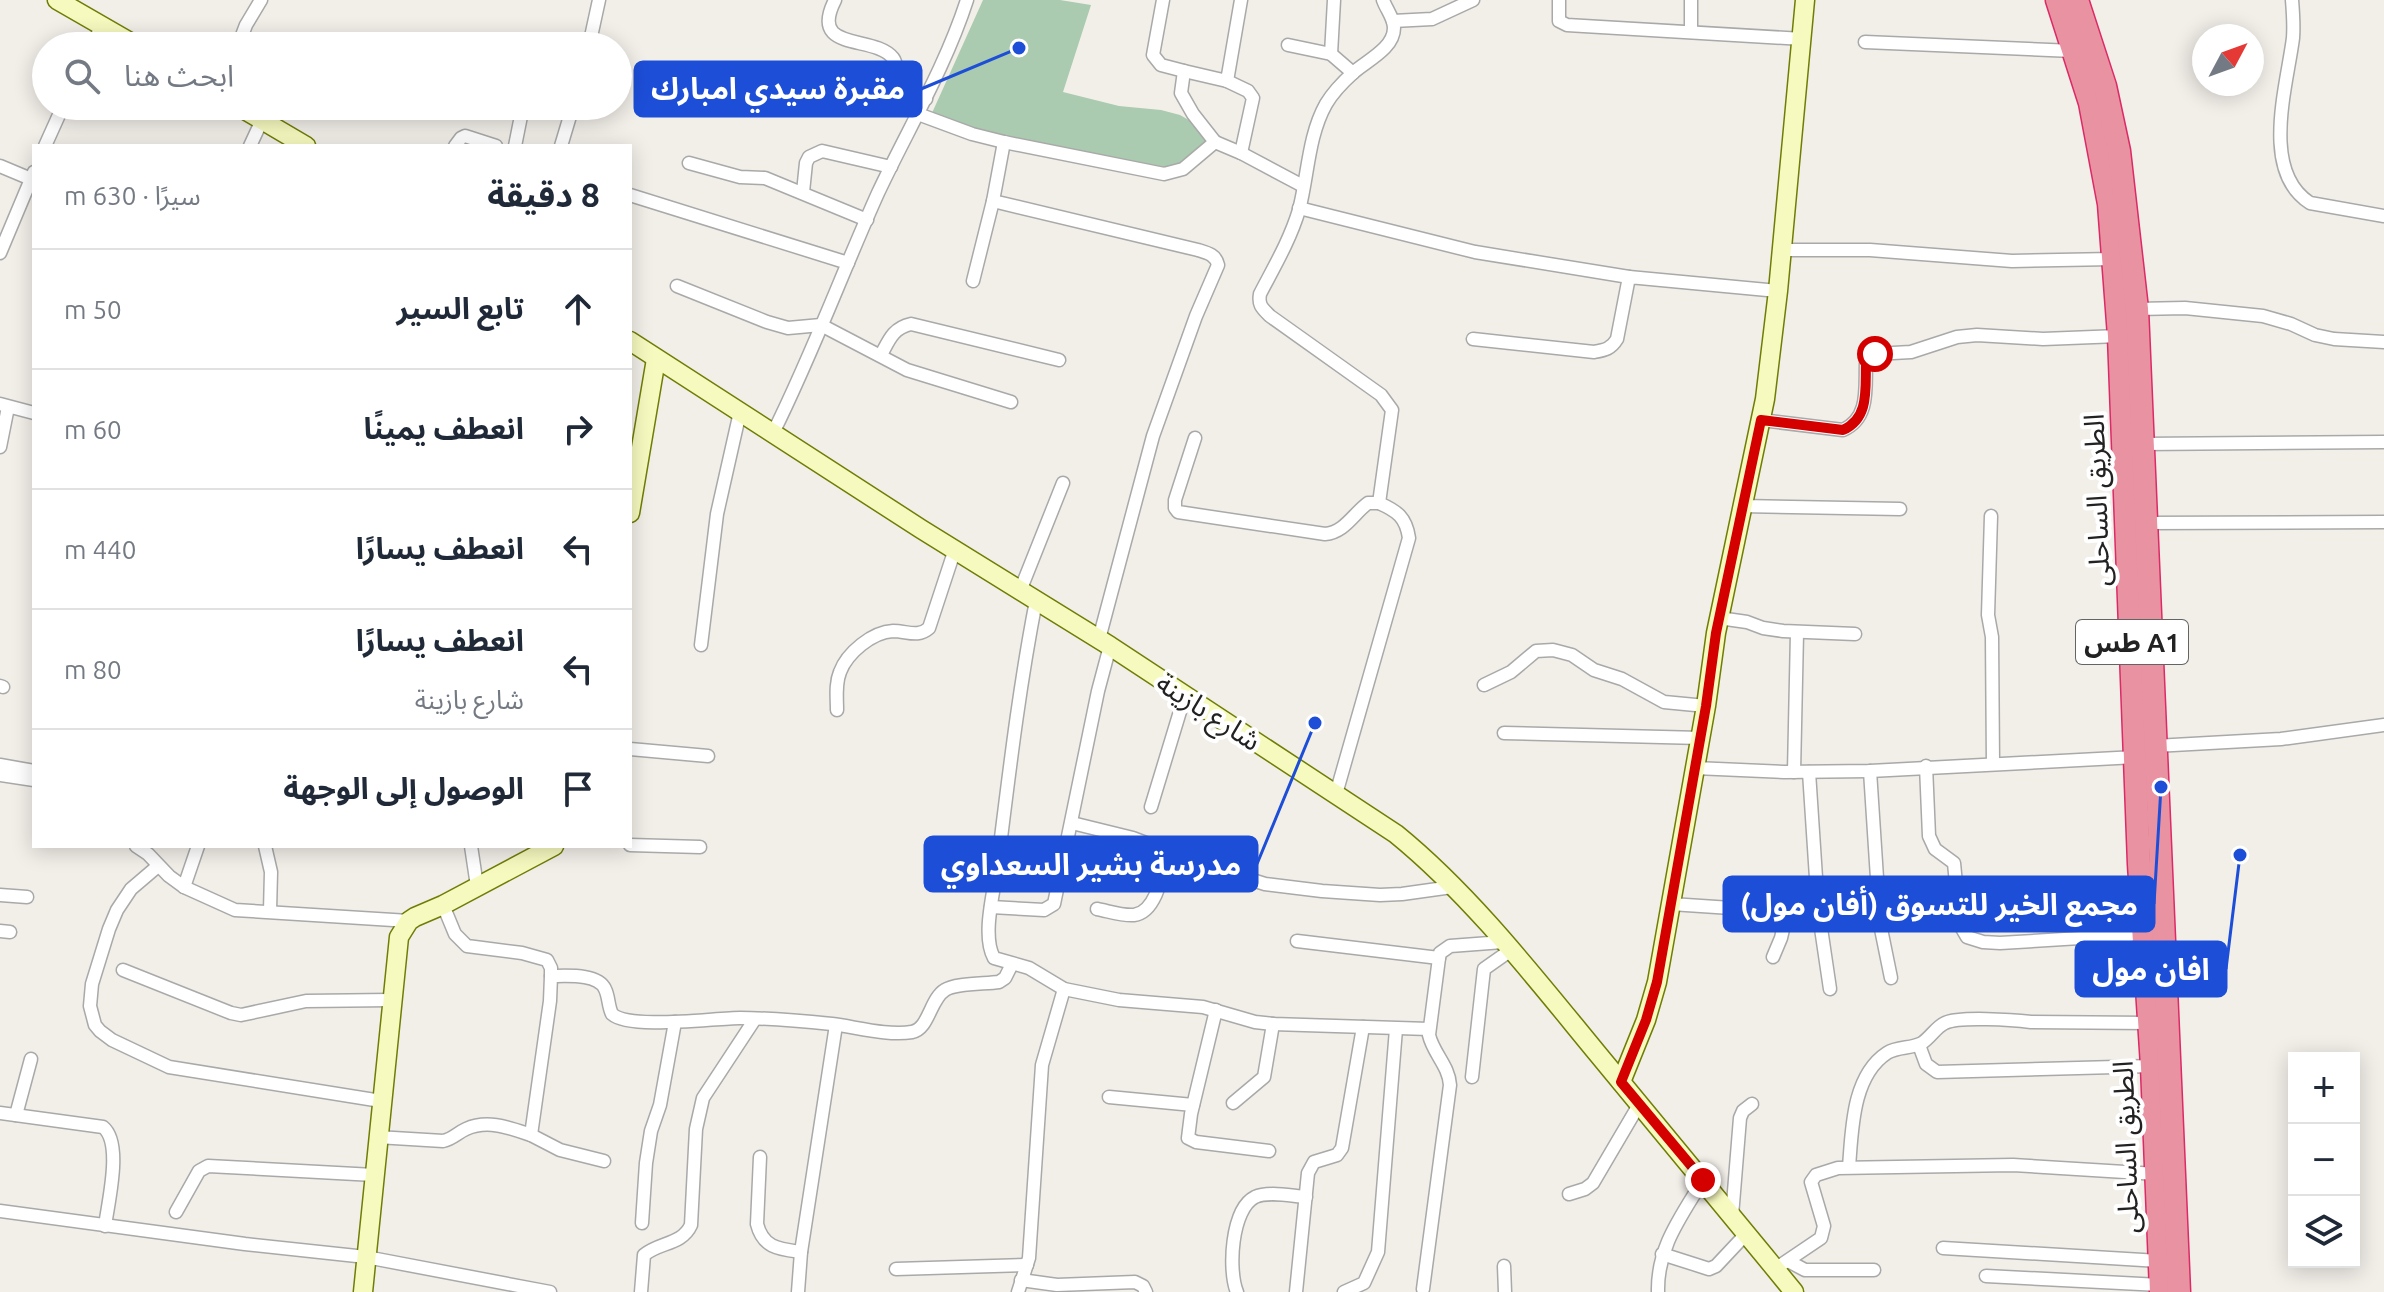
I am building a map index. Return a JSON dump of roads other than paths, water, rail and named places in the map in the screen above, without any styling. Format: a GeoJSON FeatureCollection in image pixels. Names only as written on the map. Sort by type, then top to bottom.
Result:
{"type":"FeatureCollection","features":[{"type":"Feature","properties":{"kind":"highway","name":"الطريق الساحلى"},"geometry":{"type":"LineString","coordinates":[[2057,0],[2090,103],[2109,204],[2146,752],[2167,1290]]}},
{"type":"Feature","properties":{"kind":"highway","name":"الطريق الساحلى"},"geometry":{"type":"LineString","coordinates":[[2077,0],[2105,86],[2119,151],[2137,309],[2146,523],[2146,752],[2139,864],[2152,1066],[2159,1261],[2167,1290]]}},
{"type":"Feature","properties":{"kind":"street"},"geometry":{"type":"LineString","coordinates":[[57,0],[114,32]]}},
{"type":"Feature","properties":{"kind":"street"},"geometry":{"type":"LineString","coordinates":[[243,32],[261,0]]}},
{"type":"Feature","properties":{"kind":"street"},"geometry":{"type":"LineString","coordinates":[[592,32],[599,0]]}},
{"type":"Feature","properties":{"kind":"street"},"geometry":{"type":"LineString","coordinates":[[835,0],[827,18],[828,27],[835,34],[892,57],[902,85],[926,99]]}},
{"type":"Feature","properties":{"kind":"street"},"geometry":{"type":"LineString","coordinates":[[773,433],[798,383],[891,167],[953,39],[967,0]]}},
{"type":"Feature","properties":{"kind":"street"},"geometry":{"type":"LineString","coordinates":[[1163,0],[1153,55],[1161,65],[1227,81],[1248,91],[1253,98],[1241,153]]}},
{"type":"Feature","properties":{"kind":"street"},"geometry":{"type":"LineString","coordinates":[[1227,81],[1241,0]]}},
{"type":"Feature","properties":{"kind":"street"},"geometry":{"type":"LineString","coordinates":[[1331,54],[1334,0]]}},
{"type":"Feature","properties":{"kind":"street"},"geometry":{"type":"LineString","coordinates":[[1379,503],[1392,410],[1389,403],[1270,316],[1259,302],[1260,294],[1291,233],[1317,124],[1326,104],[1353,73],[1388,43],[1394,32],[1393,21],[1383,0]]}},
{"type":"Feature","properties":{"kind":"street"},"geometry":{"type":"LineString","coordinates":[[1393,21],[1432,19],[1473,0]]}},
{"type":"Feature","properties":{"kind":"street"},"geometry":{"type":"LineString","coordinates":[[1559,0],[1558,17],[1562,24],[1803,39]]}},
{"type":"Feature","properties":{"kind":"street"},"geometry":{"type":"LineString","coordinates":[[1691,0],[1691,32]]}},
{"type":"Feature","properties":{"kind":"street"},"geometry":{"type":"LineString","coordinates":[[1621,1082],[1654,994],[1701,738],[1719,618],[1761,420],[1778,291],[1805,0]]}},
{"type":"Feature","properties":{"kind":"street"},"geometry":{"type":"LineString","coordinates":[[2292,0],[2292,39],[2280,138],[2291,185],[2310,203],[2384,216]]}},
{"type":"Feature","properties":{"kind":"street"},"geometry":{"type":"LineString","coordinates":[[99,32],[102,25]]}},
{"type":"Feature","properties":{"kind":"street"},"geometry":{"type":"LineString","coordinates":[[1865,42],[2073,51]]}},
{"type":"Feature","properties":{"kind":"street"},"geometry":{"type":"LineString","coordinates":[[1288,45],[1331,54],[1353,73]]}},
{"type":"Feature","properties":{"kind":"street"},"geometry":{"type":"LineString","coordinates":[[1184,71],[1181,93],[1215,142],[1303,186]]}},
{"type":"Feature","properties":{"kind":"street"},"geometry":{"type":"LineString","coordinates":[[918,114],[1004,142],[1164,174],[1183,169],[1215,142]]}},
{"type":"Feature","properties":{"kind":"street"},"geometry":{"type":"LineString","coordinates":[[46,144],[57,120]]}},
{"type":"Feature","properties":{"kind":"street"},"geometry":{"type":"LineString","coordinates":[[251,144],[262,120],[303,144]]}},
{"type":"Feature","properties":{"kind":"street"},"geometry":{"type":"LineString","coordinates":[[515,144],[520,120]]}},
{"type":"Feature","properties":{"kind":"street"},"geometry":{"type":"LineString","coordinates":[[562,144],[569,120]]}},
{"type":"Feature","properties":{"kind":"street"},"geometry":{"type":"LineString","coordinates":[[456,144],[465,136],[490,144]]}},
{"type":"Feature","properties":{"kind":"street"},"geometry":{"type":"LineString","coordinates":[[973,281],[1004,142]]}},
{"type":"Feature","properties":{"kind":"street"},"geometry":{"type":"LineString","coordinates":[[803,192],[806,163],[815,153],[822,151],[891,167]]}},
{"type":"Feature","properties":{"kind":"street"},"geometry":{"type":"LineString","coordinates":[[689,163],[740,177],[765,178],[867,220]]}},
{"type":"Feature","properties":{"kind":"street"},"geometry":{"type":"LineString","coordinates":[[0,166],[32,175]]}},
{"type":"Feature","properties":{"kind":"street"},"geometry":{"type":"LineString","coordinates":[[0,253],[32,177]]}},
{"type":"Feature","properties":{"kind":"street"},"geometry":{"type":"LineString","coordinates":[[632,196],[848,263]]}},
{"type":"Feature","properties":{"kind":"street"},"geometry":{"type":"LineString","coordinates":[[991,907],[1044,910],[1054,904],[1098,691],[1105,642],[1153,436],[1196,316],[1218,265],[1211,254],[1198,250],[993,201]]}},
{"type":"Feature","properties":{"kind":"street"},"geometry":{"type":"LineString","coordinates":[[1299,208],[1475,252],[1629,277],[1778,291]]}},
{"type":"Feature","properties":{"kind":"street"},"geometry":{"type":"LineString","coordinates":[[1782,250],[1870,250],[2012,261],[2113,259]]}},
{"type":"Feature","properties":{"kind":"street"},"geometry":{"type":"LineString","coordinates":[[1473,339],[1594,352],[1606,350],[1617,339],[1629,277]]}},
{"type":"Feature","properties":{"kind":"street"},"geometry":{"type":"LineString","coordinates":[[677,286],[788,328],[821,325],[907,370],[1011,402]]}},
{"type":"Feature","properties":{"kind":"street"},"geometry":{"type":"LineString","coordinates":[[2137,309],[2185,308],[2263,316],[2315,335],[2384,342]]}},
{"type":"Feature","properties":{"kind":"street"},"geometry":{"type":"LineString","coordinates":[[881,355],[894,331],[911,324],[1059,360]]}},
{"type":"Feature","properties":{"kind":"street"},"geometry":{"type":"LineString","coordinates":[[1761,420],[1843,430],[1852,426],[1863,411],[1866,363],[1875,354],[1911,352],[1944,340],[1977,335],[2043,339],[2119,336]]}},
{"type":"Feature","properties":{"kind":"street","name":"شارع بازينة"},"geometry":{"type":"LineString","coordinates":[[632,342],[1105,642],[1396,834],[1418,852],[1507,946],[1746,1234],[1782,1265],[1793,1291]]}},
{"type":"Feature","properties":{"kind":"street"},"geometry":{"type":"LineString","coordinates":[[632,496],[656,359]]}},
{"type":"Feature","properties":{"kind":"street"},"geometry":{"type":"LineString","coordinates":[[0,447],[4,406],[32,413]]}},
{"type":"Feature","properties":{"kind":"street"},"geometry":{"type":"LineString","coordinates":[[701,645],[717,514],[740,412]]}},
{"type":"Feature","properties":{"kind":"street"},"geometry":{"type":"LineString","coordinates":[[1195,438],[1175,500],[1178,512],[1325,534],[1343,529],[1350,518],[1368,503],[1379,503],[1397,511],[1404,518],[1409,538],[1336,794]]}},
{"type":"Feature","properties":{"kind":"street"},"geometry":{"type":"LineString","coordinates":[[2142,444],[2384,442]]}},
{"type":"Feature","properties":{"kind":"street"},"geometry":{"type":"LineString","coordinates":[[1063,483],[1028,596],[991,907],[989,943],[994,958],[1029,968],[1064,989],[1119,1000],[1203,1007],[1273,1024],[1429,1029]]}},
{"type":"Feature","properties":{"kind":"street"},"geometry":{"type":"LineString","coordinates":[[1742,506],[1900,509]]}},
{"type":"Feature","properties":{"kind":"street"},"geometry":{"type":"LineString","coordinates":[[1991,516],[1988,615],[1992,637],[1993,764]]}},
{"type":"Feature","properties":{"kind":"street"},"geometry":{"type":"LineString","coordinates":[[2146,523],[2384,522]]}},
{"type":"Feature","properties":{"kind":"street"},"geometry":{"type":"LineString","coordinates":[[837,710],[840,670],[858,648],[872,637],[891,631],[916,634],[924,633],[929,628],[955,549]]}},
{"type":"Feature","properties":{"kind":"street"},"geometry":{"type":"LineString","coordinates":[[1719,618],[1797,633],[1855,634]]}},
{"type":"Feature","properties":{"kind":"street"},"geometry":{"type":"LineString","coordinates":[[1794,772],[1797,633]]}},
{"type":"Feature","properties":{"kind":"street"},"geometry":{"type":"LineString","coordinates":[[1484,685],[1511,672],[1536,651],[1553,650],[1572,655],[1594,670],[1622,679],[1664,702],[1706,706]]}},
{"type":"Feature","properties":{"kind":"street"},"geometry":{"type":"LineString","coordinates":[[1151,807],[1185,695]]}},
{"type":"Feature","properties":{"kind":"street"},"geometry":{"type":"LineString","coordinates":[[1695,768],[1809,772],[1993,764],[2281,739],[2384,725]]}},
{"type":"Feature","properties":{"kind":"street"},"geometry":{"type":"LineString","coordinates":[[1504,733],[1701,738]]}},
{"type":"Feature","properties":{"kind":"street"},"geometry":{"type":"LineString","coordinates":[[632,749],[708,756]]}},
{"type":"Feature","properties":{"kind":"street"},"geometry":{"type":"LineString","coordinates":[[0,765],[32,771]]}},
{"type":"Feature","properties":{"kind":"street"},"geometry":{"type":"LineString","coordinates":[[1926,766],[1929,836],[1935,849],[1954,863],[1960,925],[1967,937],[2000,943],[2145,934]]}},
{"type":"Feature","properties":{"kind":"street"},"geometry":{"type":"LineString","coordinates":[[1870,771],[1880,924],[1891,978]]}},
{"type":"Feature","properties":{"kind":"street"},"geometry":{"type":"LineString","coordinates":[[1809,772],[1818,908],[1830,989]]}},
{"type":"Feature","properties":{"kind":"street"},"geometry":{"type":"LineString","coordinates":[[0,775],[32,780]]}},
{"type":"Feature","properties":{"kind":"street"},"geometry":{"type":"LineString","coordinates":[[1072,823],[1133,838],[1265,884],[1380,895],[1452,887]]}},
{"type":"Feature","properties":{"kind":"street"},"geometry":{"type":"LineString","coordinates":[[632,845],[700,847]]}},
{"type":"Feature","properties":{"kind":"street"},"geometry":{"type":"LineString","coordinates":[[139,848],[184,887],[235,910],[409,921],[550,848]]}},
{"type":"Feature","properties":{"kind":"street"},"geometry":{"type":"LineString","coordinates":[[184,887],[197,848]]}},
{"type":"Feature","properties":{"kind":"street"},"geometry":{"type":"LineString","coordinates":[[265,848],[271,872],[270,911]]}},
{"type":"Feature","properties":{"kind":"street"},"geometry":{"type":"LineString","coordinates":[[471,848],[477,886]]}},
{"type":"Feature","properties":{"kind":"street"},"geometry":{"type":"LineString","coordinates":[[1097,909],[1138,915],[1154,899],[1168,850]]}},
{"type":"Feature","properties":{"kind":"street"},"geometry":{"type":"LineString","coordinates":[[158,866],[131,889],[109,929],[92,984],[90,1006],[95,1025],[100,1031],[112,1040],[169,1067],[381,1101]]}},
{"type":"Feature","properties":{"kind":"street"},"geometry":{"type":"LineString","coordinates":[[0,895],[27,897]]}},
{"type":"Feature","properties":{"kind":"street"},"geometry":{"type":"LineString","coordinates":[[1671,904],[1761,910],[1776,914],[1784,925],[1773,957]]}},
{"type":"Feature","properties":{"kind":"street"},"geometry":{"type":"LineString","coordinates":[[443,905],[455,934],[467,946],[522,953],[547,960],[551,968],[550,1001],[531,1135]]}},
{"type":"Feature","properties":{"kind":"street"},"geometry":{"type":"LineString","coordinates":[[363,1292],[391,1000],[399,937],[409,921]]}},
{"type":"Feature","properties":{"kind":"street"},"geometry":{"type":"LineString","coordinates":[[1297,941],[1439,958]]}},
{"type":"Feature","properties":{"kind":"street"},"geometry":{"type":"LineString","coordinates":[[1423,1289],[1450,1085],[1447,1071],[1430,1039],[1429,1029],[1440,953],[1450,946],[1507,946]]}},
{"type":"Feature","properties":{"kind":"street"},"geometry":{"type":"LineString","coordinates":[[1472,1077],[1484,969],[1507,946]]}},
{"type":"Feature","properties":{"kind":"street"},"geometry":{"type":"LineString","coordinates":[[551,976],[596,980],[602,984],[616,1018],[675,1022],[755,1019],[912,1032],[924,1024],[942,991],[950,987],[999,982],[1005,978],[1012,964]]}},
{"type":"Feature","properties":{"kind":"street"},"geometry":{"type":"LineString","coordinates":[[123,970],[241,1015],[306,1001],[391,1000]]}},
{"type":"Feature","properties":{"kind":"street"},"geometry":{"type":"LineString","coordinates":[[1064,989],[1042,1065],[1027,1265],[1020,1286],[1135,1282],[1143,1286],[1146,1292]]}},
{"type":"Feature","properties":{"kind":"street"},"geometry":{"type":"LineString","coordinates":[[1216,1010],[1187,1135],[1191,1141],[1269,1151]]}},
{"type":"Feature","properties":{"kind":"street"},"geometry":{"type":"LineString","coordinates":[[641,1292],[644,1255],[651,1249],[682,1238],[691,1225],[696,1129],[703,1098],[755,1019]]}},
{"type":"Feature","properties":{"kind":"street"},"geometry":{"type":"LineString","coordinates":[[1849,1167],[1854,1115],[1865,1079],[1886,1053],[1919,1045],[1943,1024],[1951,1021],[2014,1019],[2031,1022],[2149,1023]]}},
{"type":"Feature","properties":{"kind":"street"},"geometry":{"type":"LineString","coordinates":[[642,1223],[651,1131],[660,1105],[675,1022]]}},
{"type":"Feature","properties":{"kind":"street"},"geometry":{"type":"LineString","coordinates":[[1233,1103],[1264,1077],[1273,1024]]}},
{"type":"Feature","properties":{"kind":"street"},"geometry":{"type":"LineString","coordinates":[[798,1292],[801,1252],[836,1025]]}},
{"type":"Feature","properties":{"kind":"street"},"geometry":{"type":"LineString","coordinates":[[1296,1292],[1311,1166],[1318,1160],[1337,1155],[1342,1148],[1363,1027]]}},
{"type":"Feature","properties":{"kind":"street"},"geometry":{"type":"LineString","coordinates":[[1344,1292],[1362,1285],[1377,1256],[1396,1029]]}},
{"type":"Feature","properties":{"kind":"street"},"geometry":{"type":"LineString","coordinates":[[1919,1045],[1926,1064],[1937,1072],[2152,1066]]}},
{"type":"Feature","properties":{"kind":"street"},"geometry":{"type":"LineString","coordinates":[[16,1115],[31,1059]]}},
{"type":"Feature","properties":{"kind":"street"},"geometry":{"type":"LineString","coordinates":[[1109,1097],[1193,1105]]}},
{"type":"Feature","properties":{"kind":"street"},"geometry":{"type":"LineString","coordinates":[[1569,1194],[1593,1183],[1640,1103]]}},
{"type":"Feature","properties":{"kind":"street"},"geometry":{"type":"LineString","coordinates":[[1732,1216],[1740,1118],[1752,1104]]}},
{"type":"Feature","properties":{"kind":"street"},"geometry":{"type":"LineString","coordinates":[[0,1113],[103,1127],[109,1132],[114,1151],[105,1226]]}},
{"type":"Feature","properties":{"kind":"street"},"geometry":{"type":"LineString","coordinates":[[377,1137],[443,1141],[452,1139],[464,1130],[491,1124],[531,1135],[560,1150],[604,1161]]}},
{"type":"Feature","properties":{"kind":"street"},"geometry":{"type":"LineString","coordinates":[[760,1157],[757,1224],[760,1233],[768,1245],[801,1252]]}},
{"type":"Feature","properties":{"kind":"street"},"geometry":{"type":"LineString","coordinates":[[1782,1265],[1817,1241],[1824,1230],[1812,1189],[1813,1179],[1821,1172],[1849,1167],[2013,1165],[2157,1174]]}},
{"type":"Feature","properties":{"kind":"street"},"geometry":{"type":"LineString","coordinates":[[176,1212],[199,1171],[208,1166],[374,1175]]}},
{"type":"Feature","properties":{"kind":"street"},"geometry":{"type":"LineString","coordinates":[[1658,1292],[1665,1245],[1703,1180]]}},
{"type":"Feature","properties":{"kind":"street"},"geometry":{"type":"LineString","coordinates":[[1237,1292],[1233,1283],[1232,1258],[1237,1227],[1246,1204],[1262,1195],[1306,1197]]}},
{"type":"Feature","properties":{"kind":"street"},"geometry":{"type":"LineString","coordinates":[[0,1211],[366,1257],[550,1292]]}},
{"type":"Feature","properties":{"kind":"street"},"geometry":{"type":"LineString","coordinates":[[1662,1254],[1709,1269],[1716,1266],[1746,1234]]}},
{"type":"Feature","properties":{"kind":"street"},"geometry":{"type":"LineString","coordinates":[[1943,1248],[2159,1261]]}},
{"type":"Feature","properties":{"kind":"street"},"geometry":{"type":"LineString","coordinates":[[896,1269],[1027,1265]]}},
{"type":"Feature","properties":{"kind":"street"},"geometry":{"type":"LineString","coordinates":[[1782,1265],[1805,1270],[1874,1270]]}},
{"type":"Feature","properties":{"kind":"street"},"geometry":{"type":"LineString","coordinates":[[1504,1266],[1505,1292]]}},
{"type":"Feature","properties":{"kind":"street"},"geometry":{"type":"LineString","coordinates":[[1986,1276],[2167,1290]]}},
{"type":"Feature","properties":{"kind":"place","name":"مقبرة سيدي امبارك"},"geometry":{"type":"Point","coordinates":[1019,48]}},
{"type":"Feature","properties":{"kind":"place","name":"مدرسة بشير السعداوي"},"geometry":{"type":"Point","coordinates":[1315,723]}},
{"type":"Feature","properties":{"kind":"place","name":"مجمع الخير للتسوق (أفان مول)"},"geometry":{"type":"Point","coordinates":[2161,787]}},
{"type":"Feature","properties":{"kind":"place","name":"افان مول"},"geometry":{"type":"Point","coordinates":[2240,855]}}]}
